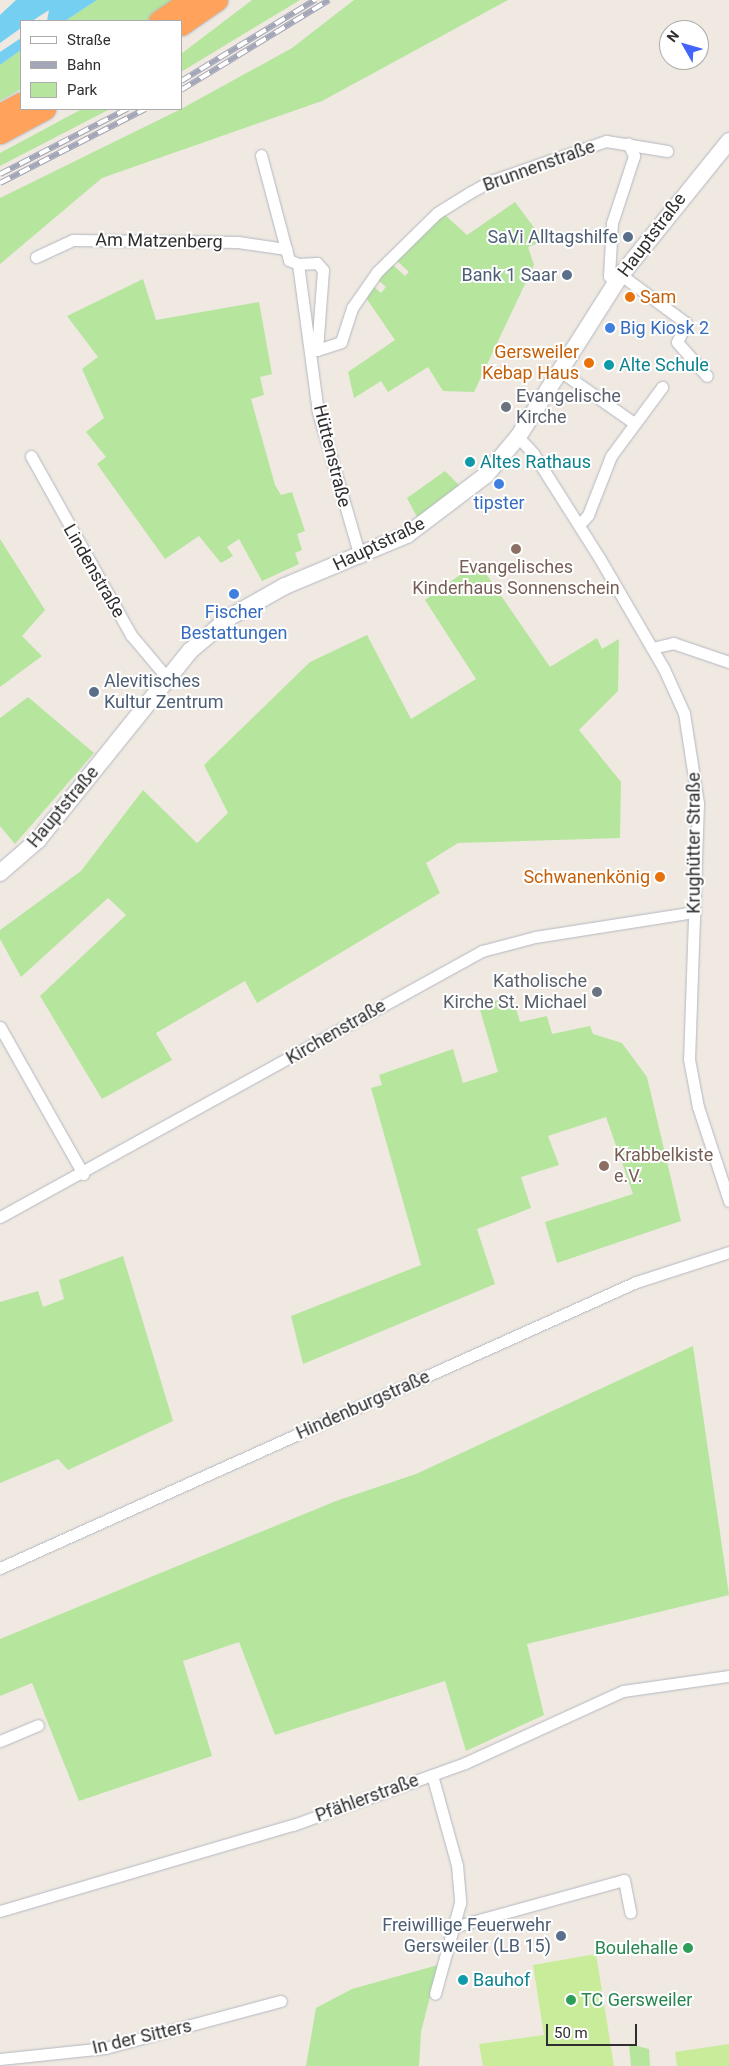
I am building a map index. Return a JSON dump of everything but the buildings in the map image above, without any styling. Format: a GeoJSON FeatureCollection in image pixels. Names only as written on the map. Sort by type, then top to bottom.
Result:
{"type":"FeatureCollection","features":[{"type":"Feature","properties":{"kind":"highway"},"geometry":{"type":"LineString","coordinates":[[160,20],[190,0]]}},
{"type":"Feature","properties":{"kind":"highway"},"geometry":{"type":"LineString","coordinates":[[182,25],[217,0]]}},
{"type":"Feature","properties":{"kind":"highway"},"geometry":{"type":"LineString","coordinates":[[0,114],[20,104]]}},
{"type":"Feature","properties":{"kind":"highway"},"geometry":{"type":"LineString","coordinates":[[0,133],[43,110]]}},
{"type":"Feature","properties":{"kind":"main road","name":"Hauptstraße"},"geometry":{"type":"LineString","coordinates":[[0,873],[38,840],[190,651],[230,617],[285,586],[360,557],[453,504],[492,469],[518,437],[619,279],[729,141]]}},
{"type":"Feature","properties":{"kind":"street","name":"Brunnenstraße"},"geometry":{"type":"LineString","coordinates":[[315,352],[341,342],[360,294],[437,213],[492,181],[530,166],[606,141],[667,151]]}},
{"type":"Feature","properties":{"kind":"street"},"geometry":{"type":"LineString","coordinates":[[628,144],[634,156],[612,223],[609,276],[619,279],[686,323],[676,342],[707,376]]}},
{"type":"Feature","properties":{"kind":"street","name":"Hüttenstraße"},"geometry":{"type":"LineString","coordinates":[[261,155],[289,260],[298,264],[317,263],[323,270],[315,352]]}},
{"type":"Feature","properties":{"kind":"street","name":"Am Matzenberg"},"geometry":{"type":"LineString","coordinates":[[36,257],[73,240],[238,242],[286,249]]}},
{"type":"Feature","properties":{"kind":"street","name":"Hüttenstraße"},"geometry":{"type":"LineString","coordinates":[[298,264],[315,352],[318,412],[360,557]]}},
{"type":"Feature","properties":{"kind":"street"},"geometry":{"type":"LineString","coordinates":[[560,372],[634,423]]}},
{"type":"Feature","properties":{"kind":"street"},"geometry":{"type":"LineString","coordinates":[[579,525],[588,516],[611,456],[662,387]]}},
{"type":"Feature","properties":{"kind":"street","name":"Krughütter Straße"},"geometry":{"type":"LineString","coordinates":[[518,437],[533,453],[579,525],[652,648],[684,713],[692,750],[698,803],[689,1059],[698,1107],[729,1201]]}},
{"type":"Feature","properties":{"kind":"street","name":"Lindenstraße"},"geometry":{"type":"LineString","coordinates":[[31,456],[131,635],[168,679]]}},
{"type":"Feature","properties":{"kind":"street"},"geometry":{"type":"LineString","coordinates":[[652,648],[673,644],[729,662]]}},
{"type":"Feature","properties":{"kind":"street","name":"Kirchenstraße"},"geometry":{"type":"LineString","coordinates":[[0,1218],[84,1174],[482,951],[535,937],[695,912]]}},
{"type":"Feature","properties":{"kind":"street"},"geometry":{"type":"LineString","coordinates":[[0,1027],[84,1174]]}},
{"type":"Feature","properties":{"kind":"street","name":"Hindenburgstraße"},"geometry":{"type":"LineString","coordinates":[[0,1568],[636,1282],[729,1252]]}},
{"type":"Feature","properties":{"kind":"street","name":"Pfählerstraße"},"geometry":{"type":"LineString","coordinates":[[0,1910],[293,1825],[432,1775],[623,1691],[729,1676]]}},
{"type":"Feature","properties":{"kind":"street"},"geometry":{"type":"LineString","coordinates":[[0,1741],[38,1725]]}},
{"type":"Feature","properties":{"kind":"street"},"geometry":{"type":"LineString","coordinates":[[432,1775],[457,1866],[457,1926],[435,1994]]}},
{"type":"Feature","properties":{"kind":"street"},"geometry":{"type":"LineString","coordinates":[[457,1926],[624,1880],[630,1912]]}},
{"type":"Feature","properties":{"kind":"street","name":"In der Sitters"},"geometry":{"type":"LineString","coordinates":[[0,2059],[105,2048],[281,2001]]}},
{"type":"Feature","properties":{"kind":"green space"},"geometry":{"type":"Polygon","coordinates":[[[97,0],[176,0],[148,20],[67,20],[97,0]]]}},
{"type":"Feature","properties":{"kind":"green space"},"geometry":{"type":"Polygon","coordinates":[[[252,0],[300,0],[182,71],[182,53],[252,0]]]}},
{"type":"Feature","properties":{"kind":"green space"},"geometry":{"type":"Polygon","coordinates":[[[354,0],[508,0],[322,101],[102,178],[0,264],[0,198],[182,110],[292,48],[354,0]]]}},
{"type":"Feature","properties":{"kind":"green space"},"geometry":{"type":"Polygon","coordinates":[[[20,51],[20,90],[0,101],[0,65],[20,51]]]}},
{"type":"Feature","properties":{"kind":"green space"},"geometry":{"type":"Polygon","coordinates":[[[80,110],[108,110],[0,166],[0,153],[80,110]]]}},
{"type":"Feature","properties":{"kind":"green space"},"geometry":{"type":"Polygon","coordinates":[[[515,202],[544,241],[528,247],[534,265],[474,392],[443,391],[428,367],[388,392],[381,381],[354,398],[348,372],[395,340],[364,295],[372,285],[381,293],[386,287],[377,279],[392,264],[405,276],[409,272],[396,260],[444,214],[467,235],[515,202]]]}},
{"type":"Feature","properties":{"kind":"green space"},"geometry":{"type":"Polygon","coordinates":[[[143,279],[156,320],[259,302],[272,374],[260,377],[264,395],[251,399],[275,485],[281,495],[292,492],[305,531],[297,534],[302,550],[295,553],[299,564],[262,581],[239,539],[227,547],[233,556],[221,563],[199,536],[165,559],[97,464],[106,457],[86,432],[104,418],[82,369],[98,357],[67,316],[143,279]]]}},
{"type":"Feature","properties":{"kind":"green space"},"geometry":{"type":"Polygon","coordinates":[[[445,471],[460,486],[417,517],[407,498],[445,471]]]}},
{"type":"Feature","properties":{"kind":"green space"},"geometry":{"type":"Polygon","coordinates":[[[0,539],[45,610],[22,636],[42,656],[0,687],[0,539]]]}},
{"type":"Feature","properties":{"kind":"green space"},"geometry":{"type":"Polygon","coordinates":[[[478,562],[550,667],[597,638],[602,649],[619,639],[618,691],[579,730],[621,782],[620,838],[458,843],[426,863],[440,893],[257,1003],[245,981],[156,1033],[172,1060],[102,1099],[40,996],[126,915],[108,898],[21,977],[0,939],[0,930],[81,871],[143,790],[197,843],[228,813],[204,765],[310,662],[367,635],[411,719],[476,679],[425,600],[478,562]]]}},
{"type":"Feature","properties":{"kind":"green space"},"geometry":{"type":"Polygon","coordinates":[[[28,697],[94,753],[15,844],[0,826],[0,718],[28,697]]]}},
{"type":"Feature","properties":{"kind":"green space"},"geometry":{"type":"Polygon","coordinates":[[[512,995],[520,1022],[547,1016],[552,1034],[590,1026],[593,1034],[622,1043],[647,1077],[681,1221],[557,1263],[545,1222],[633,1194],[606,1117],[548,1136],[559,1165],[521,1177],[531,1208],[477,1229],[495,1284],[303,1364],[291,1316],[421,1265],[371,1088],[382,1085],[379,1075],[453,1049],[463,1083],[498,1072],[479,1006],[512,995]]]}},
{"type":"Feature","properties":{"kind":"green space"},"geometry":{"type":"Polygon","coordinates":[[[123,1256],[173,1421],[68,1470],[58,1459],[0,1483],[0,1302],[38,1291],[43,1307],[64,1299],[59,1280],[123,1256]]]}},
{"type":"Feature","properties":{"kind":"green space"},"geometry":{"type":"Polygon","coordinates":[[[693,1346],[729,1595],[527,1644],[544,1715],[466,1751],[445,1681],[275,1735],[239,1642],[183,1661],[212,1756],[79,1801],[32,1683],[0,1696],[0,1639],[336,1501],[416,1474],[693,1346]]]}},
{"type":"Feature","properties":{"kind":"green space","name":"TC Gersweiler"},"geometry":{"type":"Polygon","coordinates":[[[596,1954],[614,2066],[483,2066],[479,2044],[544,2035],[533,1965],[596,1954]]]}},
{"type":"Feature","properties":{"kind":"green space"},"geometry":{"type":"Polygon","coordinates":[[[438,1965],[421,2032],[419,2066],[306,2066],[316,2008],[352,1989],[438,1965]]]}},
{"type":"Feature","properties":{"kind":"green space"},"geometry":{"type":"Polygon","coordinates":[[[629,2044],[649,2049],[650,2066],[631,2066],[629,2044]]]}},
{"type":"Feature","properties":{"kind":"green space"},"geometry":{"type":"Polygon","coordinates":[[[729,2044],[729,2066],[677,2066],[675,2052],[729,2044]]]}},
{"type":"Feature","properties":{"kind":"water"},"geometry":{"type":"Polygon","coordinates":[[[16,0],[97,0],[67,20],[47,20],[49,10],[34,20],[20,20],[20,29],[0,43],[0,15],[16,0]]]}},
{"type":"Feature","properties":{"kind":"water"},"geometry":{"type":"Polygon","coordinates":[[[20,39],[20,51],[0,65],[0,52],[20,39]]]}},
{"type":"Feature","properties":{"kind":"railway"},"geometry":{"type":"LineString","coordinates":[[182,80],[315,0]]}},
{"type":"Feature","properties":{"kind":"railway"},"geometry":{"type":"LineString","coordinates":[[182,89],[329,0]]}},
{"type":"Feature","properties":{"kind":"railway"},"geometry":{"type":"LineString","coordinates":[[0,174],[125,110]]}},
{"type":"Feature","properties":{"kind":"railway"},"geometry":{"type":"LineString","coordinates":[[0,183],[143,110]]}},
{"type":"Feature","properties":{"kind":"place","name":"SaVi Alltagshilfe"},"geometry":{"type":"Point","coordinates":[628,237]}},
{"type":"Feature","properties":{"kind":"place","name":"Bank 1 Saar"},"geometry":{"type":"Point","coordinates":[567,275]}},
{"type":"Feature","properties":{"kind":"place","name":"Sam"},"geometry":{"type":"Point","coordinates":[630,297]}},
{"type":"Feature","properties":{"kind":"place","name":"Big Kiosk 2"},"geometry":{"type":"Point","coordinates":[610,328]}},
{"type":"Feature","properties":{"kind":"place","name":"Gersweiler Kebap Haus"},"geometry":{"type":"Point","coordinates":[589,363]}},
{"type":"Feature","properties":{"kind":"place","name":"Alte Schule"},"geometry":{"type":"Point","coordinates":[609,365]}},
{"type":"Feature","properties":{"kind":"place","name":"Evangelische Kirche"},"geometry":{"type":"Point","coordinates":[506,407]}},
{"type":"Feature","properties":{"kind":"place","name":"Altes Rathaus"},"geometry":{"type":"Point","coordinates":[470,462]}},
{"type":"Feature","properties":{"kind":"place","name":"tipster"},"geometry":{"type":"Point","coordinates":[499,484]}},
{"type":"Feature","properties":{"kind":"place","name":"Evangelisches Kinderhaus Sonnenschein"},"geometry":{"type":"Point","coordinates":[516,549]}},
{"type":"Feature","properties":{"kind":"place","name":"Fischer Bestattungen"},"geometry":{"type":"Point","coordinates":[234,594]}},
{"type":"Feature","properties":{"kind":"place","name":"Alevitisches Kultur Zentrum"},"geometry":{"type":"Point","coordinates":[94,692]}},
{"type":"Feature","properties":{"kind":"place","name":"Schwanenkönig"},"geometry":{"type":"Point","coordinates":[660,877]}},
{"type":"Feature","properties":{"kind":"place","name":"Katholische Kirche St. Michael"},"geometry":{"type":"Point","coordinates":[597,992]}},
{"type":"Feature","properties":{"kind":"place","name":"Krabbelkiste e.V."},"geometry":{"type":"Point","coordinates":[604,1166]}},
{"type":"Feature","properties":{"kind":"place","name":"Freiwillige Feuerwehr Gersweiler (LB 15)"},"geometry":{"type":"Point","coordinates":[561,1936]}},
{"type":"Feature","properties":{"kind":"place","name":"Boulehalle"},"geometry":{"type":"Point","coordinates":[688,1948]}},
{"type":"Feature","properties":{"kind":"place","name":"Bauhof"},"geometry":{"type":"Point","coordinates":[463,1980]}},
{"type":"Feature","properties":{"kind":"place","name":"TC Gersweiler"},"geometry":{"type":"Point","coordinates":[571,2000]}}]}
